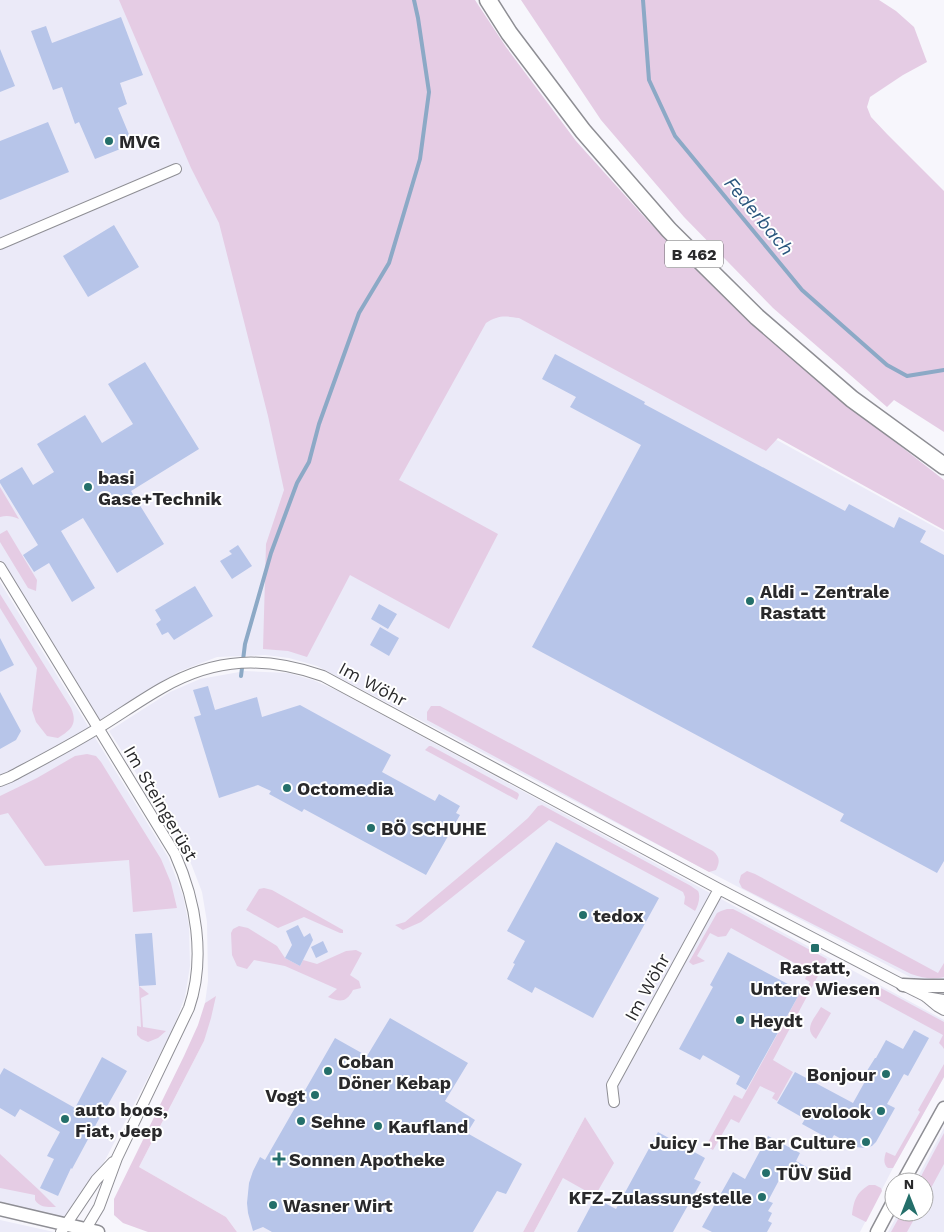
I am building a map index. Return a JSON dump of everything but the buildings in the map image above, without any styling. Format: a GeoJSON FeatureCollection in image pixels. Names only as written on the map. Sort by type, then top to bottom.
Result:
{"type":"FeatureCollection","features":[{"type":"Feature","properties":{"kind":"main road","name":"B 462"},"geometry":{"type":"LineString","coordinates":[[488,0],[509,33],[583,130],[669,230],[757,317],[852,399],[944,466]]}},
{"type":"Feature","properties":{"kind":"street"},"geometry":{"type":"LineString","coordinates":[[0,244],[176,169]]}},
{"type":"Feature","properties":{"kind":"street","name":"Im Steingerüst"},"geometry":{"type":"LineString","coordinates":[[0,567],[174,854],[183,872],[190,895],[197,939],[197,968],[192,1000],[117,1158],[90,1231]]}},
{"type":"Feature","properties":{"kind":"street","name":"Im Wöhr"},"geometry":{"type":"LineString","coordinates":[[0,782],[98,728],[162,688],[207,668],[229,663],[249,662],[275,663],[302,668],[332,680],[719,889],[903,984],[925,996],[944,1010]]}},
{"type":"Feature","properties":{"kind":"street","name":"Im Wöhr"},"geometry":{"type":"LineString","coordinates":[[614,1102],[612,1085],[719,889]]}},
{"type":"Feature","properties":{"kind":"street"},"geometry":{"type":"LineString","coordinates":[[903,984],[944,986]]}},
{"type":"Feature","properties":{"kind":"street","name":"Im Wöhr"},"geometry":{"type":"LineString","coordinates":[[925,996],[944,1000]]}},
{"type":"Feature","properties":{"kind":"street"},"geometry":{"type":"LineString","coordinates":[[908,1172],[943,1108]]}},
{"type":"Feature","properties":{"kind":"street","name":"Im Steingerüst"},"geometry":{"type":"LineString","coordinates":[[63,1228],[96,1180],[117,1158]]}},
{"type":"Feature","properties":{"kind":"street"},"geometry":{"type":"LineString","coordinates":[[0,1209],[63,1228],[90,1231]]}},
{"type":"Feature","properties":{"kind":"street"},"geometry":{"type":"LineString","coordinates":[[877,1232],[884,1219]]}},
{"type":"Feature","properties":{"kind":"shaded area"},"geometry":{"type":"Polygon","coordinates":[[[0,0],[143,0],[619,353],[944,532],[944,982],[930,983],[910,977],[317,666],[289,658],[265,655],[217,657],[178,672],[98,721],[0,560],[0,0]]]}},
{"type":"Feature","properties":{"kind":"shaded area"},"geometry":{"type":"Polygon","coordinates":[[[119,0],[475,0],[506,47],[576,141],[648,221],[746,319],[831,392],[944,480],[944,530],[778,438],[766,451],[519,318],[502,317],[486,323],[399,480],[498,534],[449,629],[350,575],[307,657],[288,651],[263,649],[266,544],[284,490],[268,416],[219,223],[191,168],[119,0]]]}},
{"type":"Feature","properties":{"kind":"shaded area"},"geometry":{"type":"Polygon","coordinates":[[[521,0],[879,0],[896,11],[914,27],[927,62],[870,97],[867,107],[871,117],[944,191],[944,432],[894,400],[887,407],[773,308],[684,217],[601,120],[521,0]]]}},
{"type":"Feature","properties":{"kind":"shaded area"},"geometry":{"type":"Polygon","coordinates":[[[0,487],[19,519],[10,516],[0,517],[0,487]]]}},
{"type":"Feature","properties":{"kind":"shaded area"},"geometry":{"type":"Polygon","coordinates":[[[7,530],[37,580],[36,591],[28,588],[0,542],[0,534],[7,530]]]}},
{"type":"Feature","properties":{"kind":"shaded area"},"geometry":{"type":"Polygon","coordinates":[[[0,582],[168,857],[183,896],[189,926],[190,966],[185,997],[172,1031],[72,1224],[0,1209],[0,582]]]}},
{"type":"Feature","properties":{"kind":"shaded area"},"geometry":{"type":"Polygon","coordinates":[[[0,594],[71,708],[74,718],[72,726],[58,738],[47,736],[36,722],[32,710],[37,668],[0,608],[0,594]]]}},
{"type":"Feature","properties":{"kind":"shaded area"},"geometry":{"type":"Polygon","coordinates":[[[245,671],[288,673],[313,680],[338,691],[944,1020],[944,1077],[891,1172],[884,1172],[884,1185],[860,1232],[534,1232],[563,1178],[585,1117],[523,1232],[237,1232],[226,1217],[139,1167],[204,1041],[215,997],[205,1003],[208,981],[207,922],[202,892],[192,866],[183,846],[109,731],[170,692],[200,679],[245,671]]]}},
{"type":"Feature","properties":{"kind":"shaded area"},"geometry":{"type":"Polygon","coordinates":[[[431,706],[440,706],[713,851],[719,860],[716,870],[709,872],[427,720],[427,712],[431,706]]]}},
{"type":"Feature","properties":{"kind":"shaded area"},"geometry":{"type":"Polygon","coordinates":[[[429,746],[518,793],[517,800],[425,750],[429,746]]]}},
{"type":"Feature","properties":{"kind":"shaded area"},"geometry":{"type":"Polygon","coordinates":[[[87,754],[96,756],[101,762],[161,859],[171,883],[177,908],[133,912],[129,860],[45,866],[8,813],[0,815],[0,796],[37,778],[75,756],[87,754]]]}},
{"type":"Feature","properties":{"kind":"shaded area"},"geometry":{"type":"Polygon","coordinates":[[[542,805],[691,886],[699,893],[695,911],[684,904],[685,897],[683,892],[549,820],[421,922],[403,930],[395,925],[405,922],[504,839],[528,818],[538,806],[542,805]]]}},
{"type":"Feature","properties":{"kind":"shaded area"},"geometry":{"type":"Polygon","coordinates":[[[747,871],[938,973],[944,963],[944,977],[928,978],[911,974],[742,888],[739,882],[741,875],[747,871]]]}},
{"type":"Feature","properties":{"kind":"shaded area"},"geometry":{"type":"Polygon","coordinates":[[[259,889],[272,890],[343,930],[343,933],[304,917],[278,928],[246,910],[259,889]]]}},
{"type":"Feature","properties":{"kind":"shaded area"},"geometry":{"type":"Polygon","coordinates":[[[727,909],[739,912],[827,959],[773,1060],[793,1072],[777,1101],[772,1098],[775,1093],[760,1086],[739,1123],[731,1119],[713,1150],[706,1146],[734,1095],[742,1099],[801,991],[804,993],[810,982],[805,979],[809,971],[731,928],[726,936],[718,937],[710,933],[697,956],[705,961],[693,965],[689,962],[717,913],[727,909]]]}},
{"type":"Feature","properties":{"kind":"shaded area"},"geometry":{"type":"Polygon","coordinates":[[[239,926],[248,928],[277,946],[285,958],[300,966],[303,960],[317,964],[346,951],[356,950],[362,953],[350,975],[359,981],[361,988],[353,990],[345,999],[336,1000],[328,997],[337,989],[285,966],[254,960],[247,969],[237,966],[232,955],[231,933],[233,929],[239,926]]]}},
{"type":"Feature","properties":{"kind":"shaded area"},"geometry":{"type":"Polygon","coordinates":[[[139,986],[149,994],[141,998],[143,1027],[166,1031],[158,1038],[148,1042],[137,1035],[137,1026],[141,1027],[139,986]]]}},
{"type":"Feature","properties":{"kind":"shaded area"},"geometry":{"type":"Polygon","coordinates":[[[877,986],[944,1022],[944,1049],[939,1043],[943,1035],[873,997],[871,991],[877,986]]]}},
{"type":"Feature","properties":{"kind":"shaded area"},"geometry":{"type":"Polygon","coordinates":[[[216,996],[204,1041],[139,1167],[226,1217],[237,1232],[148,1232],[123,1223],[114,1215],[114,1199],[184,1056],[198,1025],[205,1003],[216,996]]]}},
{"type":"Feature","properties":{"kind":"shaded area"},"geometry":{"type":"Polygon","coordinates":[[[821,1007],[831,1013],[816,1039],[812,1035],[810,1028],[821,1007]]]}},
{"type":"Feature","properties":{"kind":"shaded area"},"geometry":{"type":"Polygon","coordinates":[[[944,1064],[944,1077],[893,1168],[888,1168],[884,1161],[886,1152],[895,1156],[944,1064]]]}},
{"type":"Feature","properties":{"kind":"shaded area"},"geometry":{"type":"Polygon","coordinates":[[[585,1117],[614,1163],[595,1196],[563,1178],[534,1232],[523,1232],[585,1117]]]}},
{"type":"Feature","properties":{"kind":"shaded area"},"geometry":{"type":"Polygon","coordinates":[[[944,1128],[944,1232],[888,1232],[894,1222],[934,1222],[934,1172],[920,1172],[944,1128]]]}},
{"type":"Feature","properties":{"kind":"shaded area"},"geometry":{"type":"Polygon","coordinates":[[[944,1133],[944,1164],[934,1182],[934,1172],[923,1172],[944,1133]]]}},
{"type":"Feature","properties":{"kind":"shaded area"},"geometry":{"type":"Polygon","coordinates":[[[0,1154],[56,1207],[39,1204],[35,1200],[35,1195],[0,1188],[0,1154]]]}},
{"type":"Feature","properties":{"kind":"shaded area"},"geometry":{"type":"Polygon","coordinates":[[[869,1185],[875,1185],[881,1188],[882,1191],[866,1222],[852,1215],[856,1197],[869,1185]]]}},
{"type":"Feature","properties":{"kind":"shaded area"},"geometry":{"type":"Polygon","coordinates":[[[0,1220],[54,1232],[0,1232],[0,1220]]]}},
{"type":"Feature","properties":{"kind":"shaded area"},"geometry":{"type":"Polygon","coordinates":[[[896,1222],[912,1222],[907,1232],[891,1232],[896,1222]]]}},
{"type":"Feature","properties":{"kind":"waterway"},"geometry":{"type":"LineString","coordinates":[[241,676],[245,644],[271,553],[297,483],[309,462],[319,424],[359,313],[389,263],[420,159],[429,92],[414,0]]}},
{"type":"Feature","properties":{"kind":"waterway","name":"Federbach"},"geometry":{"type":"LineString","coordinates":[[643,0],[649,80],[675,136],[802,290],[887,365],[907,376],[944,370]]}},
{"type":"Feature","properties":{"kind":"place","name":"MVG"},"geometry":{"type":"Point","coordinates":[109,141]}},
{"type":"Feature","properties":{"kind":"place","name":"basi Gase+Technik"},"geometry":{"type":"Point","coordinates":[88,487]}},
{"type":"Feature","properties":{"kind":"place","name":"Aldi - Zentrale Rastatt"},"geometry":{"type":"Point","coordinates":[750,601]}},
{"type":"Feature","properties":{"kind":"place","name":"Octomedia"},"geometry":{"type":"Point","coordinates":[287,788]}},
{"type":"Feature","properties":{"kind":"place","name":"BÖ SCHUHE"},"geometry":{"type":"Point","coordinates":[371,828]}},
{"type":"Feature","properties":{"kind":"place","name":"tedox"},"geometry":{"type":"Point","coordinates":[583,915]}},
{"type":"Feature","properties":{"kind":"place","name":"Rastatt, Untere Wiesen"},"geometry":{"type":"Point","coordinates":[815,948]}},
{"type":"Feature","properties":{"kind":"place","name":"Heydt"},"geometry":{"type":"Point","coordinates":[740,1020]}},
{"type":"Feature","properties":{"kind":"place","name":"Coban Döner Kebap"},"geometry":{"type":"Point","coordinates":[328,1071]}},
{"type":"Feature","properties":{"kind":"place","name":"Bonjour"},"geometry":{"type":"Point","coordinates":[886,1074]}},
{"type":"Feature","properties":{"kind":"place","name":"Vogt"},"geometry":{"type":"Point","coordinates":[315,1095]}},
{"type":"Feature","properties":{"kind":"place","name":"evolook"},"geometry":{"type":"Point","coordinates":[881,1111]}},
{"type":"Feature","properties":{"kind":"place","name":"auto boos, Fiat, Jeep"},"geometry":{"type":"Point","coordinates":[65,1119]}},
{"type":"Feature","properties":{"kind":"place","name":"Sehne"},"geometry":{"type":"Point","coordinates":[301,1121]}},
{"type":"Feature","properties":{"kind":"place","name":"Kaufland"},"geometry":{"type":"Point","coordinates":[378,1126]}},
{"type":"Feature","properties":{"kind":"place","name":"Juicy - The Bar Culture"},"geometry":{"type":"Point","coordinates":[866,1142]}},
{"type":"Feature","properties":{"kind":"place","name":"Sonnen Apotheke"},"geometry":{"type":"Point","coordinates":[279,1159]}},
{"type":"Feature","properties":{"kind":"place","name":"TÜV Süd"},"geometry":{"type":"Point","coordinates":[766,1173]}},
{"type":"Feature","properties":{"kind":"place","name":"KFZ-Zulassungstelle"},"geometry":{"type":"Point","coordinates":[762,1197]}},
{"type":"Feature","properties":{"kind":"place","name":"Wasner Wirt"},"geometry":{"type":"Point","coordinates":[273,1205]}}]}
